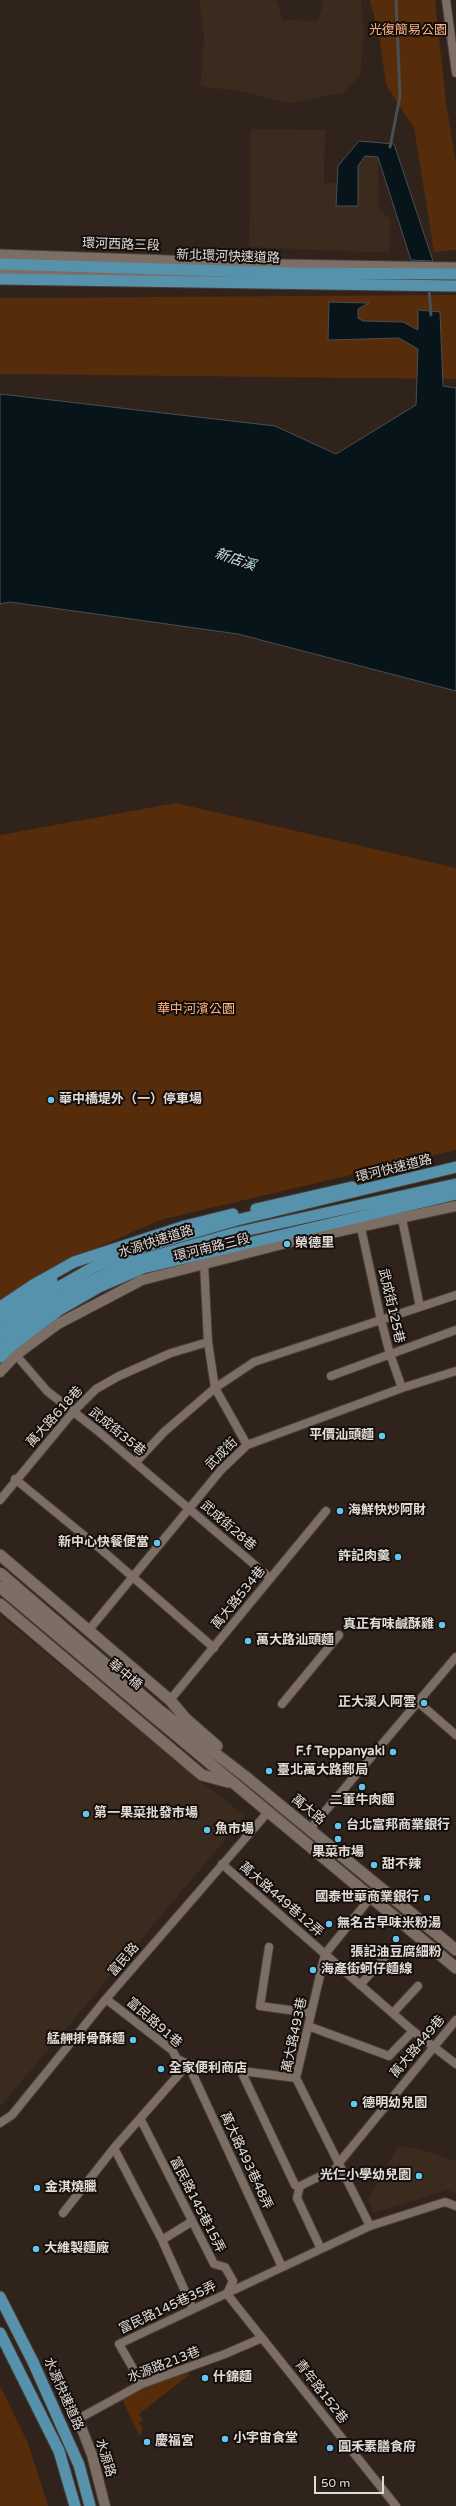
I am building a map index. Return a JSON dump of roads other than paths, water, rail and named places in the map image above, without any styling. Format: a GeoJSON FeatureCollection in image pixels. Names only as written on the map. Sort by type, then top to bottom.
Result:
{"type":"FeatureCollection","features":[{"type":"Feature","properties":{"kind":"highway","name":"新北環河快速道路"},"geometry":{"type":"LineString","coordinates":[[0,264],[291,273],[456,274]]}},
{"type":"Feature","properties":{"kind":"highway","name":"新北環河快速道路"},"geometry":{"type":"LineString","coordinates":[[0,279],[456,286]]}},
{"type":"Feature","properties":{"kind":"highway"},"geometry":{"type":"LineString","coordinates":[[0,1308],[33,1284],[74,1262],[185,1226],[456,1164]]}},
{"type":"Feature","properties":{"kind":"highway","name":"環河快速道路"},"geometry":{"type":"LineString","coordinates":[[338,1198],[456,1167]]}},
{"type":"Feature","properties":{"kind":"highway","name":"環河快速道路"},"geometry":{"type":"LineString","coordinates":[[340,1209],[456,1184]]}},
{"type":"Feature","properties":{"kind":"highway"},"geometry":{"type":"LineString","coordinates":[[0,1357],[11,1346],[59,1310],[99,1287],[143,1268],[456,1194]]}},
{"type":"Feature","properties":{"kind":"highway","name":"水源快速道路"},"geometry":{"type":"LineString","coordinates":[[0,1331],[57,1288],[92,1268],[144,1247],[237,1220],[338,1198]]}},
{"type":"Feature","properties":{"kind":"highway","name":"水源快速道路"},"geometry":{"type":"LineString","coordinates":[[0,1344],[37,1314],[71,1292],[97,1278],[137,1261],[235,1233],[340,1209]]}},
{"type":"Feature","properties":{"kind":"highway"},"geometry":{"type":"LineString","coordinates":[[0,1318],[53,1280],[92,1268]]}},
{"type":"Feature","properties":{"kind":"highway","name":"水源快速道路"},"geometry":{"type":"LineString","coordinates":[[0,2297],[33,2362],[79,2465],[90,2506]]}},
{"type":"Feature","properties":{"kind":"highway","name":"水源快速道路"},"geometry":{"type":"LineString","coordinates":[[0,2333],[59,2451],[75,2506]]}},
{"type":"Feature","properties":{"kind":"highway"},"geometry":{"type":"LineString","coordinates":[[47,2426],[48,2409]]}},
{"type":"Feature","properties":{"kind":"main road","name":"環河西路三段"},"geometry":{"type":"LineString","coordinates":[[0,255],[456,268]]}},
{"type":"Feature","properties":{"kind":"main road"},"geometry":{"type":"LineString","coordinates":[[0,272],[456,281]]}},
{"type":"Feature","properties":{"kind":"main road"},"geometry":{"type":"LineString","coordinates":[[0,1555],[170,1700],[186,1720],[218,1747],[240,1772]]}},
{"type":"Feature","properties":{"kind":"main road","name":"華中橋"},"geometry":{"type":"LineString","coordinates":[[0,1573],[232,1783]]}},
{"type":"Feature","properties":{"kind":"main road","name":"華中橋"},"geometry":{"type":"LineString","coordinates":[[0,1587],[156,1713]]}},
{"type":"Feature","properties":{"kind":"main road"},"geometry":{"type":"LineString","coordinates":[[0,1604],[202,1775],[232,1783]]}},
{"type":"Feature","properties":{"kind":"main road","name":"萬大路"},"geometry":{"type":"LineString","coordinates":[[156,1713],[240,1772],[456,1950]]}},
{"type":"Feature","properties":{"kind":"main road","name":"萬大路"},"geometry":{"type":"LineString","coordinates":[[232,1783],[456,1968]]}},
{"type":"Feature","properties":{"kind":"street"},"geometry":{"type":"LineString","coordinates":[[446,0],[456,73]]}},
{"type":"Feature","properties":{"kind":"street","name":"環河南路三段"},"geometry":{"type":"LineString","coordinates":[[0,1372],[16,1355],[58,1324],[102,1299],[142,1280],[204,1263],[456,1206]]}},
{"type":"Feature","properties":{"kind":"street"},"geometry":{"type":"LineString","coordinates":[[402,1219],[420,1307]]}},
{"type":"Feature","properties":{"kind":"street","name":"武成街125巷"},"geometry":{"type":"LineString","coordinates":[[361,1228],[381,1320],[390,1354],[402,1388]]}},
{"type":"Feature","properties":{"kind":"street"},"geometry":{"type":"LineString","coordinates":[[204,1263],[208,1342],[215,1388],[248,1444]]}},
{"type":"Feature","properties":{"kind":"street"},"geometry":{"type":"LineString","coordinates":[[135,1463],[164,1432],[215,1388],[254,1362],[456,1295]]}},
{"type":"Feature","properties":{"kind":"street"},"geometry":{"type":"LineString","coordinates":[[331,1376],[456,1330]]}},
{"type":"Feature","properties":{"kind":"street","name":"萬大路618巷"},"geometry":{"type":"LineString","coordinates":[[0,1500],[73,1412],[96,1389],[119,1376],[171,1353],[208,1342]]}},
{"type":"Feature","properties":{"kind":"street","name":"武成街35巷"},"geometry":{"type":"LineString","coordinates":[[16,1355],[47,1391],[189,1508]]}},
{"type":"Feature","properties":{"kind":"street","name":"武成街"},"geometry":{"type":"LineString","coordinates":[[88,1631],[133,1579],[221,1470],[248,1444],[402,1388],[456,1371]]}},
{"type":"Feature","properties":{"kind":"street"},"geometry":{"type":"LineString","coordinates":[[16,1479],[103,1550],[133,1579],[214,1648]]}},
{"type":"Feature","properties":{"kind":"street","name":"武成街28巷"},"geometry":{"type":"LineString","coordinates":[[189,1508],[270,1578]]}},
{"type":"Feature","properties":{"kind":"street","name":"萬大路534巷"},"geometry":{"type":"LineString","coordinates":[[170,1700],[326,1511]]}},
{"type":"Feature","properties":{"kind":"street"},"geometry":{"type":"LineString","coordinates":[[282,1704],[339,1635]]}},
{"type":"Feature","properties":{"kind":"street"},"geometry":{"type":"LineString","coordinates":[[310,1829],[456,1657]]}},
{"type":"Feature","properties":{"kind":"street"},"geometry":{"type":"LineString","coordinates":[[418,1702],[456,1735]]}},
{"type":"Feature","properties":{"kind":"street","name":"富民路"},"geometry":{"type":"LineString","coordinates":[[0,2123],[12,2115],[106,1999],[268,1812]]}},
{"type":"Feature","properties":{"kind":"street","name":"萬大路449巷12弄"},"geometry":{"type":"LineString","coordinates":[[222,1864],[360,1985],[394,2012],[413,2031],[456,2064]]}},
{"type":"Feature","properties":{"kind":"street","name":"萬大路493巷"},"geometry":{"type":"LineString","coordinates":[[370,2226],[296,2078],[325,1954],[371,1897]]}},
{"type":"Feature","properties":{"kind":"street"},"geometry":{"type":"LineString","coordinates":[[269,1947],[260,2006],[311,2014]]}},
{"type":"Feature","properties":{"kind":"street"},"geometry":{"type":"LineString","coordinates":[[360,1985],[385,1957]]}},
{"type":"Feature","properties":{"kind":"street"},"geometry":{"type":"LineString","coordinates":[[394,2012],[418,1986]]}},
{"type":"Feature","properties":{"kind":"street","name":"富民路91巷"},"geometry":{"type":"LineString","coordinates":[[106,1999],[172,2050],[177,2059],[188,2064]]}},
{"type":"Feature","properties":{"kind":"street","name":"萬大路449巷"},"geometry":{"type":"LineString","coordinates":[[339,2165],[456,2020]]}},
{"type":"Feature","properties":{"kind":"street"},"geometry":{"type":"LineString","coordinates":[[308,2026],[389,2056],[413,2031]]}},
{"type":"Feature","properties":{"kind":"street"},"geometry":{"type":"LineString","coordinates":[[63,2213],[114,2148],[141,2120],[165,2087],[188,2064],[296,2078]]}},
{"type":"Feature","properties":{"kind":"street","name":"萬大路493巷48弄"},"geometry":{"type":"LineString","coordinates":[[188,2064],[282,2267]]}},
{"type":"Feature","properties":{"kind":"street"},"geometry":{"type":"LineString","coordinates":[[242,2071],[295,2185]]}},
{"type":"Feature","properties":{"kind":"street","name":"富民路145巷15弄"},"geometry":{"type":"LineString","coordinates":[[141,2120],[191,2222],[214,2264],[225,2267],[233,2281],[227,2294]]}},
{"type":"Feature","properties":{"kind":"street"},"geometry":{"type":"LineString","coordinates":[[114,2148],[162,2240],[193,2310]]}},
{"type":"Feature","properties":{"kind":"street"},"geometry":{"type":"LineString","coordinates":[[321,2249],[296,2198],[300,2186],[339,2165]]}},
{"type":"Feature","properties":{"kind":"street","name":"富民路145巷35弄"},"geometry":{"type":"LineString","coordinates":[[142,2384],[119,2344],[370,2226],[445,2202],[456,2206]]}},
{"type":"Feature","properties":{"kind":"street"},"geometry":{"type":"LineString","coordinates":[[162,2240],[191,2222]]}},
{"type":"Feature","properties":{"kind":"street","name":"青年路152巷"},"geometry":{"type":"LineString","coordinates":[[227,2294],[396,2506]]}},
{"type":"Feature","properties":{"kind":"street","name":"水源路213巷"},"geometry":{"type":"LineString","coordinates":[[78,2419],[142,2384],[225,2354],[262,2338]]}},
{"type":"Feature","properties":{"kind":"street","name":"水源路"},"geometry":{"type":"LineString","coordinates":[[78,2419],[92,2455],[105,2506]]}},
{"type":"Feature","properties":{"kind":"water"},"geometry":{"type":"Polygon","coordinates":[[[359,141],[394,144],[433,261],[411,260],[378,157],[365,156],[358,166],[358,206],[336,206],[338,166],[359,141]]]}},
{"type":"Feature","properties":{"kind":"water","name":"新店溪"},"geometry":{"type":"Polygon","coordinates":[[[329,302],[369,303],[358,309],[358,318],[363,321],[403,322],[418,330],[418,310],[440,312],[443,386],[456,388],[456,691],[238,634],[10,602],[0,604],[0,394],[275,426],[336,454],[416,405],[418,349],[399,338],[328,340],[329,302]]]}},
{"type":"Feature","properties":{"kind":"waterway"},"geometry":{"type":"LineString","coordinates":[[390,147],[400,96],[396,0]]}},
{"type":"Feature","properties":{"kind":"waterway"},"geometry":{"type":"LineString","coordinates":[[429,289],[431,315]]}},
{"type":"Feature","properties":{"kind":"place","name":"華中橋堤外（一）停車場"},"geometry":{"type":"Point","coordinates":[51,1100]}},
{"type":"Feature","properties":{"kind":"place","name":"榮德里"},"geometry":{"type":"Point","coordinates":[287,1244]}},
{"type":"Feature","properties":{"kind":"place","name":"平價汕頭麵"},"geometry":{"type":"Point","coordinates":[382,1436]}},
{"type":"Feature","properties":{"kind":"place","name":"海鮮快炒阿財"},"geometry":{"type":"Point","coordinates":[340,1511]}},
{"type":"Feature","properties":{"kind":"place","name":"新中心快餐便當"},"geometry":{"type":"Point","coordinates":[157,1543]}},
{"type":"Feature","properties":{"kind":"place","name":"許記肉羹"},"geometry":{"type":"Point","coordinates":[398,1557]}},
{"type":"Feature","properties":{"kind":"place","name":"真正有味鹹酥雞"},"geometry":{"type":"Point","coordinates":[442,1625]}},
{"type":"Feature","properties":{"kind":"place","name":"萬大路汕頭麵"},"geometry":{"type":"Point","coordinates":[248,1641]}},
{"type":"Feature","properties":{"kind":"place","name":"正大溪人阿雲"},"geometry":{"type":"Point","coordinates":[424,1703]}},
{"type":"Feature","properties":{"kind":"place","name":"F.f Teppanyaki"},"geometry":{"type":"Point","coordinates":[393,1752]}},
{"type":"Feature","properties":{"kind":"place","name":"臺北萬大路郵局"},"geometry":{"type":"Point","coordinates":[269,1771]}},
{"type":"Feature","properties":{"kind":"place","name":"二董牛肉麵"},"geometry":{"type":"Point","coordinates":[362,1787]}},
{"type":"Feature","properties":{"kind":"place","name":"第一果菜批發市場"},"geometry":{"type":"Point","coordinates":[86,1814]}},
{"type":"Feature","properties":{"kind":"place","name":"台北富邦商業銀行"},"geometry":{"type":"Point","coordinates":[338,1826]}},
{"type":"Feature","properties":{"kind":"place","name":"魚市場"},"geometry":{"type":"Point","coordinates":[207,1830]}},
{"type":"Feature","properties":{"kind":"place","name":"果菜市場"},"geometry":{"type":"Point","coordinates":[338,1839]}},
{"type":"Feature","properties":{"kind":"place","name":"甜不辣"},"geometry":{"type":"Point","coordinates":[374,1865]}},
{"type":"Feature","properties":{"kind":"place","name":"國泰世華商業銀行"},"geometry":{"type":"Point","coordinates":[427,1898]}},
{"type":"Feature","properties":{"kind":"place","name":"無名古早味米粉湯"},"geometry":{"type":"Point","coordinates":[329,1924]}},
{"type":"Feature","properties":{"kind":"place","name":"張記油豆腐細粉"},"geometry":{"type":"Point","coordinates":[396,1939]}},
{"type":"Feature","properties":{"kind":"place","name":"海產街蚵仔麵線"},"geometry":{"type":"Point","coordinates":[313,1970]}},
{"type":"Feature","properties":{"kind":"place","name":"艋舺排骨酥麵"},"geometry":{"type":"Point","coordinates":[133,2040]}},
{"type":"Feature","properties":{"kind":"place","name":"全家便利商店"},"geometry":{"type":"Point","coordinates":[161,2069]}},
{"type":"Feature","properties":{"kind":"place","name":"德明幼兒園"},"geometry":{"type":"Point","coordinates":[354,2104]}},
{"type":"Feature","properties":{"kind":"place","name":"光仁小學幼兒園"},"geometry":{"type":"Point","coordinates":[419,2176]}},
{"type":"Feature","properties":{"kind":"place","name":"金淇燒臘"},"geometry":{"type":"Point","coordinates":[37,2188]}},
{"type":"Feature","properties":{"kind":"place","name":"大維製麵廠"},"geometry":{"type":"Point","coordinates":[36,2249]}},
{"type":"Feature","properties":{"kind":"place","name":"什錦麵"},"geometry":{"type":"Point","coordinates":[205,2378]}},
{"type":"Feature","properties":{"kind":"place","name":"小宇宙食堂"},"geometry":{"type":"Point","coordinates":[225,2439]}},
{"type":"Feature","properties":{"kind":"place","name":"慶福宮"},"geometry":{"type":"Point","coordinates":[147,2442]}},
{"type":"Feature","properties":{"kind":"place","name":"圓禾素膳食府"},"geometry":{"type":"Point","coordinates":[330,2448]}},
{"type":"Feature","properties":{"kind":"park label","name":"光復簡易公園"},"geometry":{"type":"Point","coordinates":[408,31]}},
{"type":"Feature","properties":{"kind":"park label","name":"華中河濱公園"},"geometry":{"type":"Point","coordinates":[196,1010]}}]}
